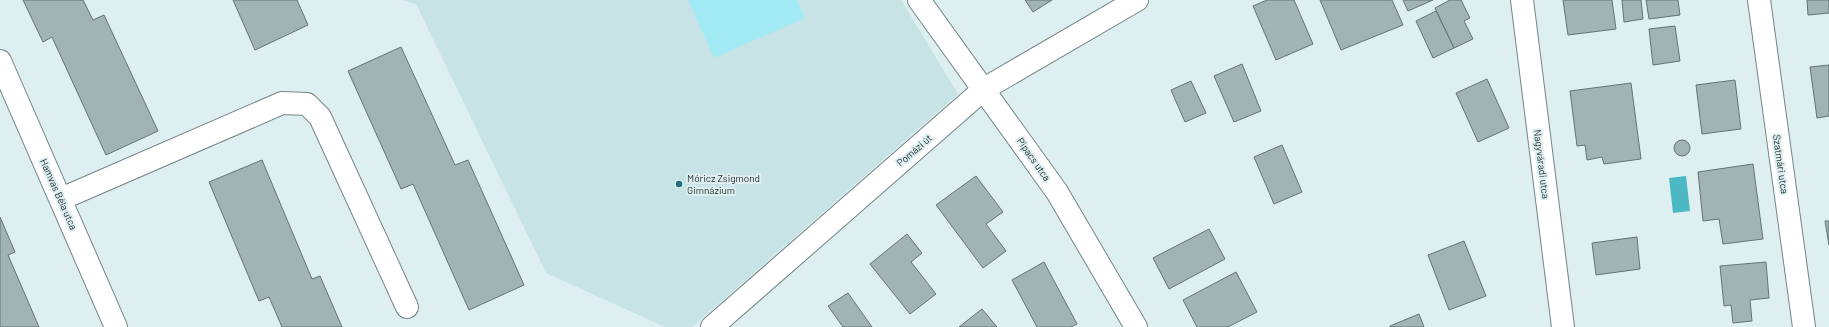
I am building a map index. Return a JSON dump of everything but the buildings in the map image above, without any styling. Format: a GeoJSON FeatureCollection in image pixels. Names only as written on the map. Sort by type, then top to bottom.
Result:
{"type":"FeatureCollection","features":[{"type":"Feature","properties":{"kind":"street","name":"Pipacs utca"},"geometry":{"type":"LineString","coordinates":[[919,0],[1057,192],[1136,327]]}},
{"type":"Feature","properties":{"kind":"street","name":"Pomázi út"},"geometry":{"type":"LineString","coordinates":[[712,327],[984,89],[1137,0]]}},
{"type":"Feature","properties":{"kind":"street","name":"Nagyváradi utca"},"geometry":{"type":"LineString","coordinates":[[1522,0],[1563,327]]}},
{"type":"Feature","properties":{"kind":"street","name":"Szatmári utca"},"geometry":{"type":"LineString","coordinates":[[1759,0],[1804,327]]}},
{"type":"Feature","properties":{"kind":"street","name":"Hamvas Béla utca"},"geometry":{"type":"LineString","coordinates":[[0,61],[116,327]]}},
{"type":"Feature","properties":{"kind":"street"},"geometry":{"type":"LineString","coordinates":[[61,199],[282,103],[307,104],[320,117],[407,307]]}},
{"type":"Feature","properties":{"kind":"shaded area","name":"Móricz Zsigmond Gimnázium"},"geometry":{"type":"Polygon","coordinates":[[[402,0],[901,0],[958,94],[692,327],[665,327],[546,273],[416,4],[402,0]]]}},
{"type":"Feature","properties":{"kind":"shaded area"},"geometry":{"type":"Polygon","coordinates":[[[688,0],[797,0],[805,18],[714,58],[688,0]]]}},
{"type":"Feature","properties":{"kind":"shaded area"},"geometry":{"type":"Polygon","coordinates":[[[1686,176],[1690,211],[1673,213],[1669,178],[1686,176]]]}},
{"type":"Feature","properties":{"kind":"place","name":"Móricz Zsigmond Gimnázium"},"geometry":{"type":"Point","coordinates":[679,184]}}]}
